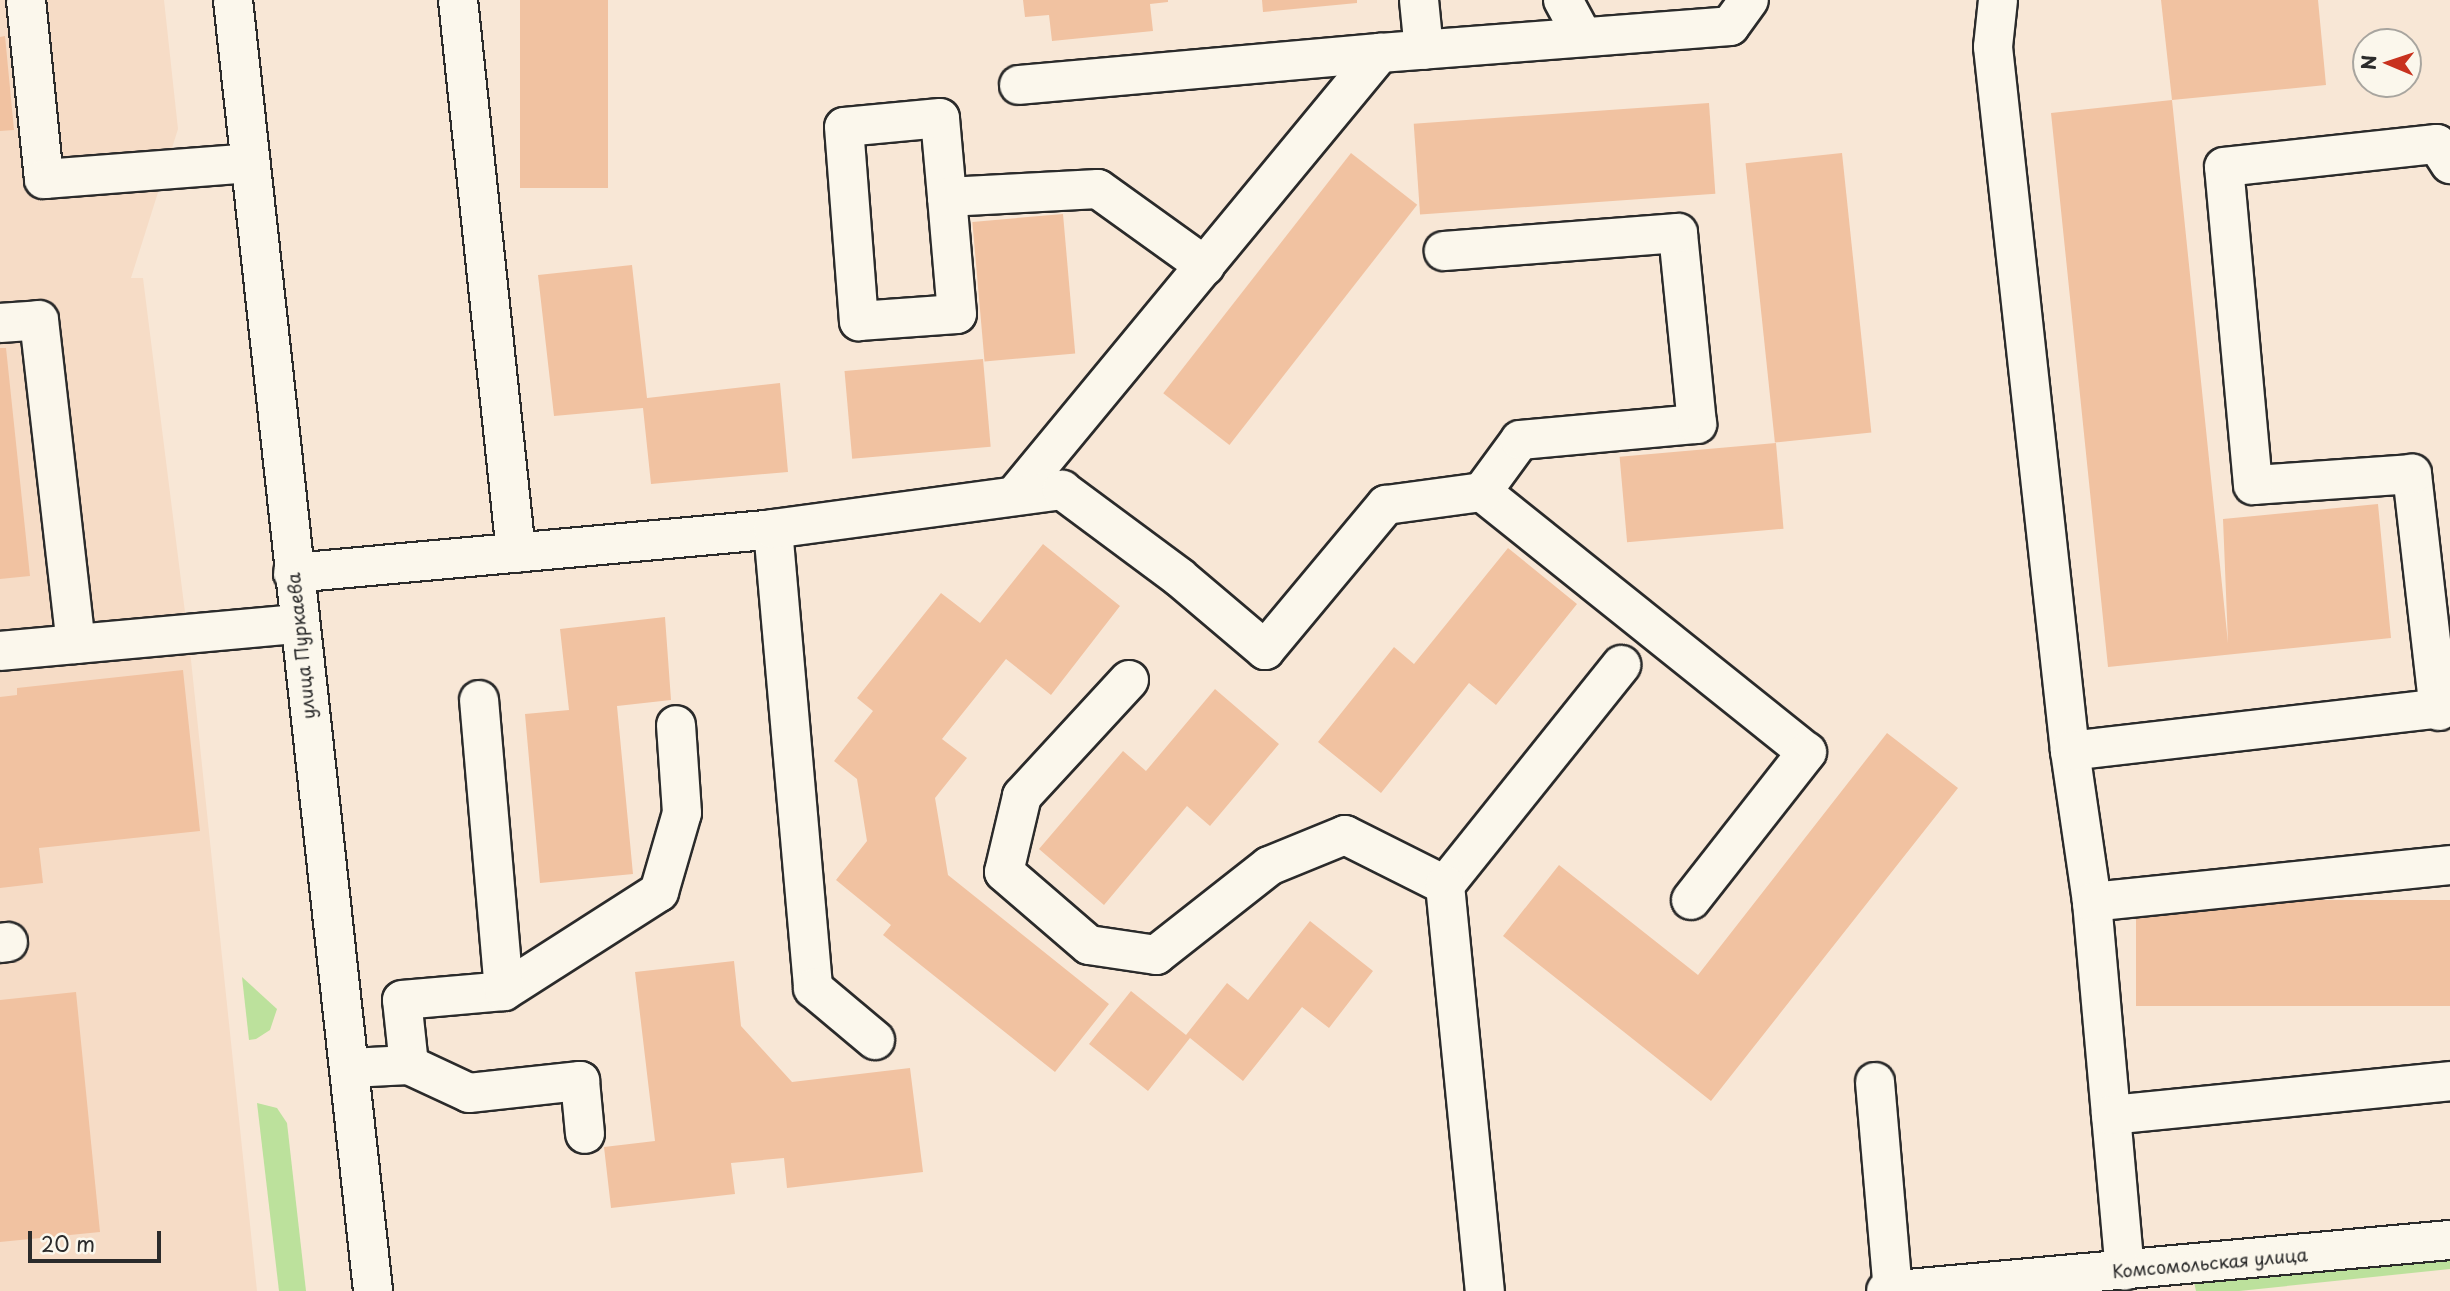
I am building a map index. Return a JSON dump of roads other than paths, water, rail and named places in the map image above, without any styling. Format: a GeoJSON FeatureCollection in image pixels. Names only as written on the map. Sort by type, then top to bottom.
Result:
{"type":"FeatureCollection","features":[{"type":"Feature","properties":{"kind":"main road"},"geometry":{"type":"LineString","coordinates":[[26,0],[44,179],[250,163]]}},
{"type":"Feature","properties":{"kind":"main road","name":"улица Пуркаева"},"geometry":{"type":"LineString","coordinates":[[233,0],[298,624],[373,1291]]}},
{"type":"Feature","properties":{"kind":"main road"},"geometry":{"type":"LineString","coordinates":[[458,0],[516,553]]}},
{"type":"Feature","properties":{"kind":"main road"},"geometry":{"type":"LineString","coordinates":[[1419,0],[1424,50]]}},
{"type":"Feature","properties":{"kind":"main road"},"geometry":{"type":"LineString","coordinates":[[1563,0],[1583,37]]}},
{"type":"Feature","properties":{"kind":"main road"},"geometry":{"type":"LineString","coordinates":[[1019,85],[1730,26],[1748,0]]}},
{"type":"Feature","properties":{"kind":"main road"},"geometry":{"type":"LineString","coordinates":[[1998,0],[1993,47],[2070,751],[2092,902],[2125,1271]]}},
{"type":"Feature","properties":{"kind":"main road"},"geometry":{"type":"LineString","coordinates":[[1014,496],[1380,53]]}},
{"type":"Feature","properties":{"kind":"main road"},"geometry":{"type":"LineString","coordinates":[[940,118],[947,197],[957,314],[859,321],[844,127],[940,118]]}},
{"type":"Feature","properties":{"kind":"main road"},"geometry":{"type":"LineString","coordinates":[[2070,751],[2444,709],[2412,474],[2253,485],[2224,167],[2437,144],[2450,164]]}},
{"type":"Feature","properties":{"kind":"main road"},"geometry":{"type":"LineString","coordinates":[[947,197],[1098,189],[1205,266]]}},
{"type":"Feature","properties":{"kind":"main road"},"geometry":{"type":"LineString","coordinates":[[293,573],[773,529],[1062,490],[1179,577],[1265,650],[1386,505],[1482,492],[1520,440],[1697,425],[1678,233],[1444,251]]}},
{"type":"Feature","properties":{"kind":"main road"},"geometry":{"type":"LineString","coordinates":[[0,323],[39,320],[76,644]]}},
{"type":"Feature","properties":{"kind":"main road"},"geometry":{"type":"LineString","coordinates":[[1482,492],[1807,752],[1691,900]]}},
{"type":"Feature","properties":{"kind":"main road"},"geometry":{"type":"LineString","coordinates":[[773,529],[813,988],[875,1040]]}},
{"type":"Feature","properties":{"kind":"main road"},"geometry":{"type":"LineString","coordinates":[[0,651],[298,624]]}},
{"type":"Feature","properties":{"kind":"main road"},"geometry":{"type":"LineString","coordinates":[[1485,1291],[1445,885],[1621,665]]}},
{"type":"Feature","properties":{"kind":"main road"},"geometry":{"type":"LineString","coordinates":[[1129,680],[1022,796],[1004,872],[1089,945],[1156,955],[1269,866],[1345,835],[1445,885]]}},
{"type":"Feature","properties":{"kind":"main road"},"geometry":{"type":"LineString","coordinates":[[479,701],[504,991]]}},
{"type":"Feature","properties":{"kind":"main road"},"geometry":{"type":"LineString","coordinates":[[409,1065],[402,1000],[504,991],[659,892],[682,813],[676,724]]}},
{"type":"Feature","properties":{"kind":"main road"},"geometry":{"type":"LineString","coordinates":[[2092,902],[2450,865]]}},
{"type":"Feature","properties":{"kind":"main road"},"geometry":{"type":"LineString","coordinates":[[350,1068],[409,1065],[469,1093],[580,1081],[585,1135]]}},
{"type":"Feature","properties":{"kind":"main road"},"geometry":{"type":"LineString","coordinates":[[1875,1082],[1893,1290]]}},
{"type":"Feature","properties":{"kind":"main road"},"geometry":{"type":"LineString","coordinates":[[2111,1115],[2450,1082]]}},
{"type":"Feature","properties":{"kind":"main road","name":"Комсомольская улица"},"geometry":{"type":"LineString","coordinates":[[1886,1291],[2450,1240]]}}]}
